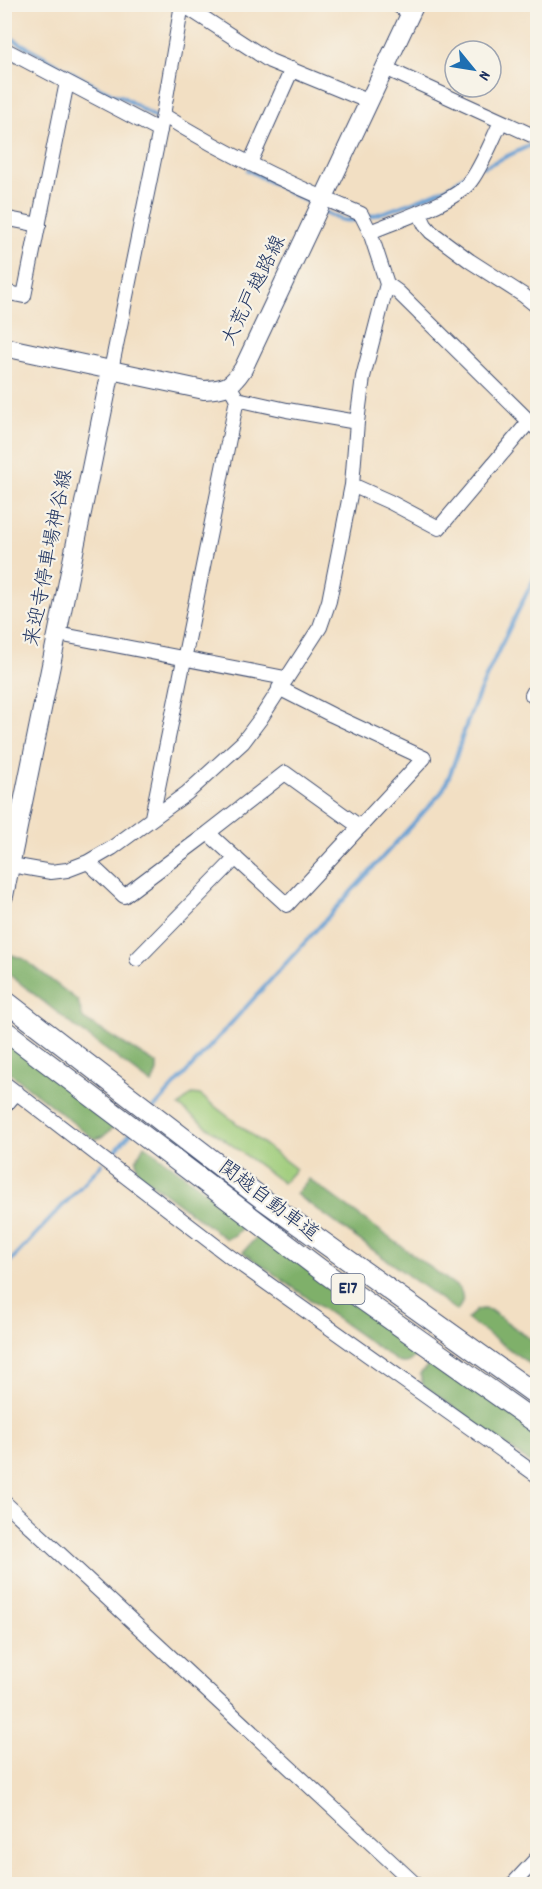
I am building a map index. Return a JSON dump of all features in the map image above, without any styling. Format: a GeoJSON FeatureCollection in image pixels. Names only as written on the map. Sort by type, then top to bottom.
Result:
{"type":"FeatureCollection","features":[{"type":"Feature","properties":{"kind":"highway","name":"関越自動車道"},"geometry":{"type":"LineString","coordinates":[[6,1001],[125,1094],[365,1273],[537,1396]]}},
{"type":"Feature","properties":{"kind":"highway","name":"関越自動車道"},"geometry":{"type":"LineString","coordinates":[[4,1030],[326,1273],[537,1424]]}},
{"type":"Feature","properties":{"kind":"main road","name":"大荒戸越路線"},"geometry":{"type":"LineString","coordinates":[[233,392],[235,381],[243,369],[370,102],[407,8]]}},
{"type":"Feature","properties":{"kind":"main road"},"geometry":{"type":"LineString","coordinates":[[5,347],[204,390],[220,389],[233,392]]}},
{"type":"Feature","properties":{"kind":"main road","name":"来迎寺停車場神谷線"},"geometry":{"type":"LineString","coordinates":[[4,896],[111,370]]}},
{"type":"Feature","properties":{"kind":"street"},"geometry":{"type":"LineString","coordinates":[[111,370],[163,115],[182,4],[270,61],[370,102]]}},
{"type":"Feature","properties":{"kind":"street"},"geometry":{"type":"LineString","coordinates":[[4,49],[160,130]]}},
{"type":"Feature","properties":{"kind":"street"},"geometry":{"type":"LineString","coordinates":[[385,68],[537,138]]}},
{"type":"Feature","properties":{"kind":"street"},"geometry":{"type":"LineString","coordinates":[[250,163],[292,69]]}},
{"type":"Feature","properties":{"kind":"street"},"geometry":{"type":"LineString","coordinates":[[4,292],[24,296],[67,82]]}},
{"type":"Feature","properties":{"kind":"street"},"geometry":{"type":"LineString","coordinates":[[11,865],[51,872],[67,870],[88,862],[112,848],[187,793],[243,742],[261,718],[320,627],[326,614],[352,485],[363,377],[387,284],[370,232],[361,214],[324,199],[250,163],[163,115]]}},
{"type":"Feature","properties":{"kind":"street"},"geometry":{"type":"LineString","coordinates":[[370,232],[461,192],[471,182],[501,122]]}},
{"type":"Feature","properties":{"kind":"street"},"geometry":{"type":"LineString","coordinates":[[419,212],[431,232],[470,261],[523,295],[537,308]]}},
{"type":"Feature","properties":{"kind":"street"},"geometry":{"type":"LineString","coordinates":[[4,218],[39,225]]}},
{"type":"Feature","properties":{"kind":"street"},"geometry":{"type":"LineString","coordinates":[[352,485],[439,528],[533,426],[398,292],[387,284]]}},
{"type":"Feature","properties":{"kind":"street"},"geometry":{"type":"LineString","coordinates":[[152,818],[185,658],[233,392],[287,410],[357,422]]}},
{"type":"Feature","properties":{"kind":"street"},"geometry":{"type":"LineString","coordinates":[[58,634],[185,658],[282,683],[332,715],[424,758],[287,905],[208,833]]}},
{"type":"Feature","properties":{"kind":"street"},"geometry":{"type":"LineString","coordinates":[[537,684],[532,695],[537,700]]}},
{"type":"Feature","properties":{"kind":"street"},"geometry":{"type":"LineString","coordinates":[[88,862],[124,896],[285,772],[360,827]]}},
{"type":"Feature","properties":{"kind":"street"},"geometry":{"type":"LineString","coordinates":[[137,959],[236,858]]}},
{"type":"Feature","properties":{"kind":"street"},"geometry":{"type":"LineString","coordinates":[[4,1083],[230,1256],[537,1476]]}},
{"type":"Feature","properties":{"kind":"street"},"geometry":{"type":"LineString","coordinates":[[4,1107],[17,1092]]}},
{"type":"Feature","properties":{"kind":"street"},"geometry":{"type":"LineString","coordinates":[[4,1502],[415,1884]]}},
{"type":"Feature","properties":{"kind":"street"},"geometry":{"type":"LineString","coordinates":[[513,1884],[537,1857]]}},
{"type":"Feature","properties":{"kind":"green space"},"geometry":{"type":"Polygon","coordinates":[[[9,954],[24,959],[78,1001],[83,1019],[157,1064],[152,1084],[6,972],[9,954]]]}},
{"type":"Feature","properties":{"kind":"green space"},"geometry":{"type":"Polygon","coordinates":[[[4,1037],[116,1124],[102,1137],[95,1139],[90,1136],[5,1069],[4,1037]]]}},
{"type":"Feature","properties":{"kind":"green space"},"geometry":{"type":"Polygon","coordinates":[[[192,1094],[200,1095],[296,1169],[283,1183],[179,1106],[192,1094]]]}},
{"type":"Feature","properties":{"kind":"green space"},"geometry":{"type":"Polygon","coordinates":[[[144,1145],[247,1222],[235,1235],[226,1239],[138,1173],[136,1160],[144,1145]]]}},
{"type":"Feature","properties":{"kind":"green space"},"geometry":{"type":"Polygon","coordinates":[[[309,1179],[460,1289],[462,1301],[457,1311],[296,1194],[309,1179]]]}},
{"type":"Feature","properties":{"kind":"green space"},"geometry":{"type":"Polygon","coordinates":[[[260,1233],[420,1350],[408,1362],[398,1362],[243,1252],[260,1233]]]}},
{"type":"Feature","properties":{"kind":"green space"},"geometry":{"type":"Polygon","coordinates":[[[477,1310],[490,1310],[537,1344],[537,1369],[467,1319],[477,1310]]]}},
{"type":"Feature","properties":{"kind":"green space"},"geometry":{"type":"Polygon","coordinates":[[[433,1360],[537,1433],[537,1468],[423,1385],[420,1374],[433,1360]]]}},
{"type":"Feature","properties":{"kind":"waterway"},"geometry":{"type":"LineString","coordinates":[[4,34],[94,85],[121,96],[158,119]]}},
{"type":"Feature","properties":{"kind":"waterway"},"geometry":{"type":"LineString","coordinates":[[484,167],[537,142]]}},
{"type":"Feature","properties":{"kind":"waterway"},"geometry":{"type":"LineString","coordinates":[[248,170],[313,205]]}},
{"type":"Feature","properties":{"kind":"waterway"},"geometry":{"type":"LineString","coordinates":[[367,217],[428,196],[472,172]]}},
{"type":"Feature","properties":{"kind":"waterway"},"geometry":{"type":"LineString","coordinates":[[325,212],[341,220],[359,219]]}},
{"type":"Feature","properties":{"kind":"waterway"},"geometry":{"type":"LineString","coordinates":[[154,1108],[441,793],[483,684],[538,571]]}},
{"type":"Feature","properties":{"kind":"waterway"},"geometry":{"type":"LineString","coordinates":[[107,1159],[131,1133]]}},
{"type":"Feature","properties":{"kind":"waterway"},"geometry":{"type":"LineString","coordinates":[[4,1268],[102,1164]]}}]}
